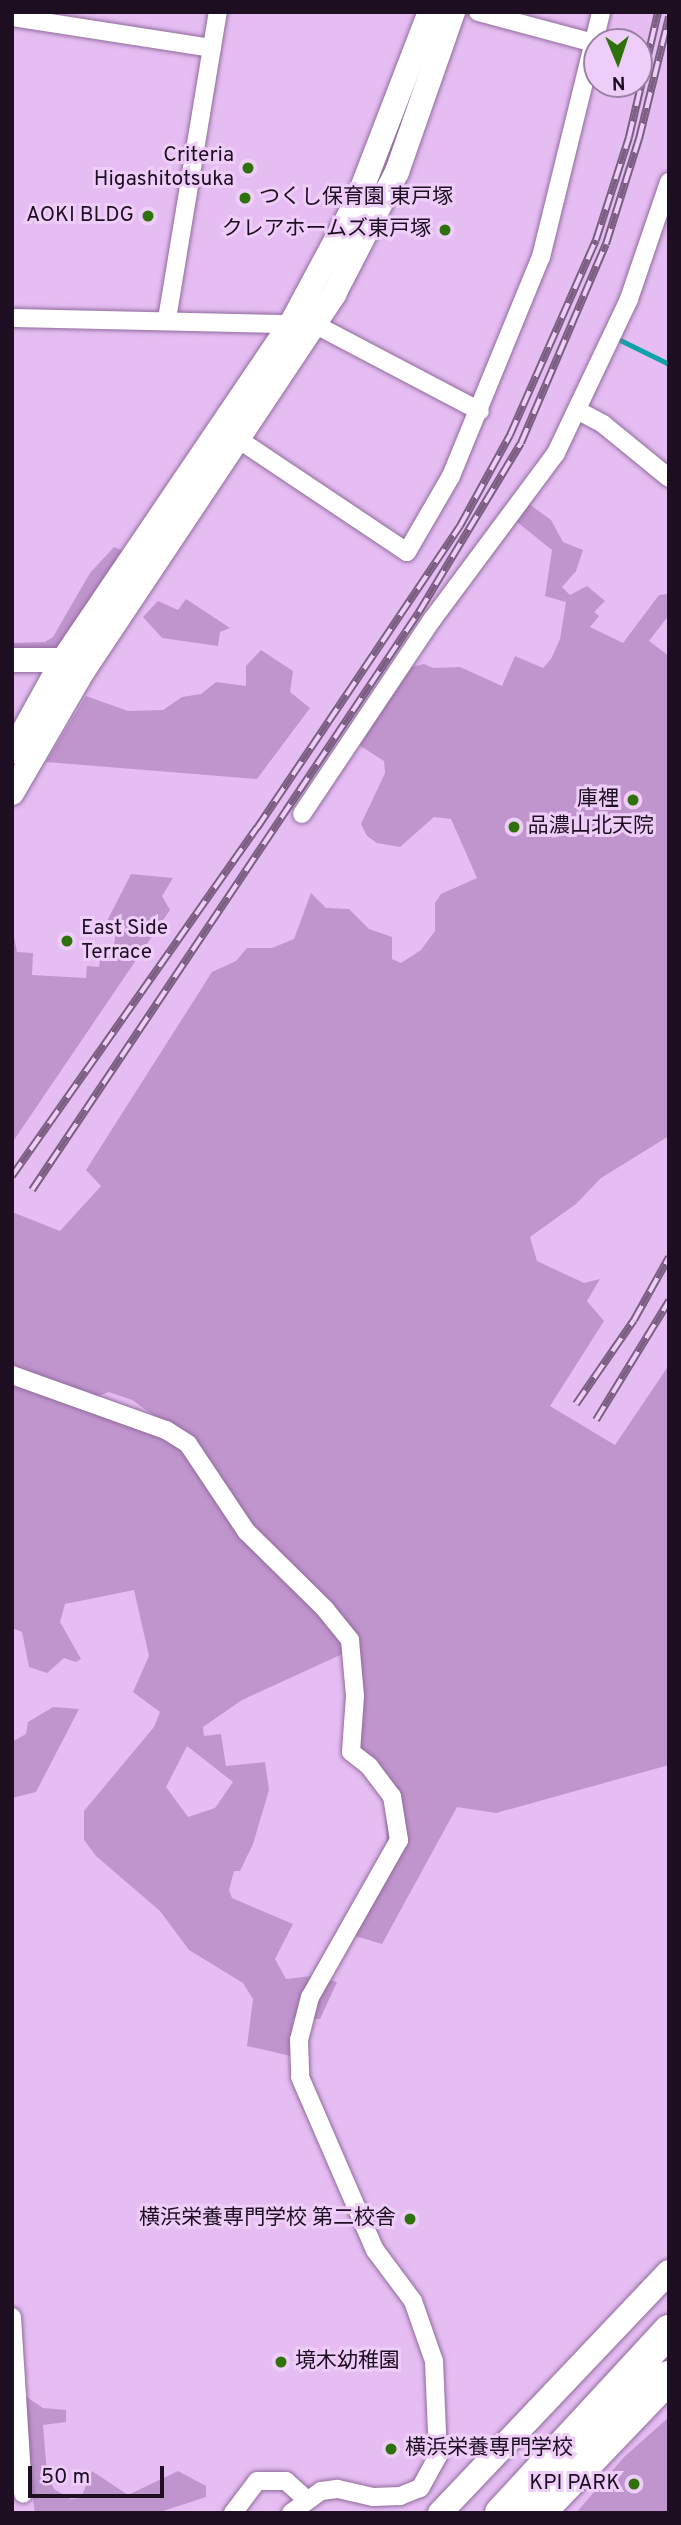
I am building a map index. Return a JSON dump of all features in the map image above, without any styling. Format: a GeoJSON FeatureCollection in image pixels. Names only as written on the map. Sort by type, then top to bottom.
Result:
{"type":"FeatureCollection","features":[{"type":"Feature","properties":{"kind":"highway"},"geometry":{"type":"LineString","coordinates":[[501,2513],[669,2331]]}},
{"type":"Feature","properties":{"kind":"highway"},"geometry":{"type":"LineString","coordinates":[[551,2513],[669,2376]]}},
{"type":"Feature","properties":{"kind":"highway"},"geometry":{"type":"LineString","coordinates":[[539,2513],[613,2438]]}},
{"type":"Feature","properties":{"kind":"street"},"geometry":{"type":"LineString","coordinates":[[167,319],[218,12]]}},
{"type":"Feature","properties":{"kind":"street"},"geometry":{"type":"LineString","coordinates":[[304,323],[357,201],[430,12]]}},
{"type":"Feature","properties":{"kind":"street"},"geometry":{"type":"LineString","coordinates":[[12,752],[304,323],[397,172],[453,12]]}},
{"type":"Feature","properties":{"kind":"street"},"geometry":{"type":"LineString","coordinates":[[478,12],[583,40]]}},
{"type":"Feature","properties":{"kind":"street"},"geometry":{"type":"LineString","coordinates":[[12,17],[212,48]]}},
{"type":"Feature","properties":{"kind":"street"},"geometry":{"type":"LineString","coordinates":[[229,433],[407,552],[451,476],[480,411],[541,257],[583,87]]}},
{"type":"Feature","properties":{"kind":"street"},"geometry":{"type":"LineString","coordinates":[[302,814],[432,620],[556,453],[647,255],[669,182]]}},
{"type":"Feature","properties":{"kind":"street"},"geometry":{"type":"LineString","coordinates":[[12,318],[304,323],[480,411]]}},
{"type":"Feature","properties":{"kind":"street"},"geometry":{"type":"LineString","coordinates":[[577,410],[603,424],[669,478]]}},
{"type":"Feature","properties":{"kind":"street"},"geometry":{"type":"LineString","coordinates":[[12,660],[73,665]]}},
{"type":"Feature","properties":{"kind":"street"},"geometry":{"type":"LineString","coordinates":[[12,793],[73,665]]}},
{"type":"Feature","properties":{"kind":"street"},"geometry":{"type":"LineString","coordinates":[[12,1375],[166,1430],[188,1444],[246,1531],[325,1609],[350,1640],[355,1696],[351,1752],[369,1766],[392,1796],[399,1840],[310,1997],[299,2055],[303,2091],[376,2250],[413,2301],[434,2361],[438,2456],[420,2488],[400,2496],[373,2497],[337,2489],[305,2498],[291,2513]]}},
{"type":"Feature","properties":{"kind":"street"},"geometry":{"type":"LineString","coordinates":[[440,2513],[669,2272]]}},
{"type":"Feature","properties":{"kind":"street"},"geometry":{"type":"LineString","coordinates":[[12,2317],[23,2494]]}},
{"type":"Feature","properties":{"kind":"street"},"geometry":{"type":"LineString","coordinates":[[233,2513],[257,2481],[286,2481],[305,2498]]}},
{"type":"Feature","properties":{"kind":"shaded area"},"geometry":{"type":"Polygon","coordinates":[[[529,504],[551,520],[563,542],[583,550],[576,571],[562,587],[570,595],[587,586],[605,601],[594,612],[599,616],[590,627],[623,643],[659,595],[669,594],[669,615],[649,641],[669,656],[669,1136],[601,1178],[576,1204],[530,1237],[537,1261],[584,1283],[600,1279],[587,1301],[604,1321],[550,1406],[615,1445],[669,1365],[669,1765],[496,1813],[457,1807],[382,1944],[338,1931],[387,1849],[384,1792],[358,1752],[354,1637],[254,1534],[190,1441],[132,1400],[109,1392],[90,1399],[12,1364],[12,1212],[60,1231],[101,1186],[86,1170],[212,972],[236,961],[247,948],[272,948],[294,939],[311,893],[326,908],[349,909],[369,929],[392,937],[392,959],[401,963],[421,950],[435,931],[435,903],[441,894],[477,878],[451,819],[434,817],[400,847],[377,843],[367,836],[361,824],[385,773],[384,761],[359,745],[412,667],[424,664],[433,668],[460,667],[502,686],[515,656],[543,668],[551,659],[560,639],[566,602],[545,596],[552,550],[517,522],[529,504]]]}},
{"type":"Feature","properties":{"kind":"shaded area"},"geometry":{"type":"Polygon","coordinates":[[[114,547],[123,551],[59,649],[12,652],[12,643],[45,642],[53,637],[90,573],[114,547]]]}},
{"type":"Feature","properties":{"kind":"shaded area"},"geometry":{"type":"Polygon","coordinates":[[[186,599],[230,628],[220,632],[218,646],[162,638],[143,617],[158,601],[178,610],[186,599]]]}},
{"type":"Feature","properties":{"kind":"shaded area"},"geometry":{"type":"Polygon","coordinates":[[[261,650],[293,671],[290,692],[310,708],[257,779],[46,762],[86,696],[128,711],[163,710],[182,697],[201,694],[216,682],[246,686],[246,666],[261,650]]]}},
{"type":"Feature","properties":{"kind":"shaded area"},"geometry":{"type":"Polygon","coordinates":[[[131,874],[173,878],[162,896],[170,910],[12,1143],[12,926],[17,952],[33,953],[32,975],[86,978],[87,966],[99,967],[101,955],[113,955],[116,930],[107,921],[131,874]]]}},
{"type":"Feature","properties":{"kind":"shaded area"},"geometry":{"type":"Polygon","coordinates":[[[12,1381],[66,1404],[67,1401],[178,1441],[322,1610],[349,1651],[242,1700],[203,1727],[204,1736],[221,1734],[226,1766],[265,1762],[269,1790],[253,1844],[240,1871],[234,1871],[229,1890],[232,1898],[293,1924],[275,1959],[286,1979],[312,1976],[337,1982],[320,2019],[293,2019],[291,2056],[247,2046],[253,1999],[243,1983],[189,1950],[160,1911],[96,1856],[84,1840],[84,1811],[154,1727],[160,1712],[133,1692],[149,1656],[134,1590],[65,1604],[60,1622],[81,1659],[76,1662],[64,1658],[47,1673],[29,1667],[22,1632],[12,1628],[12,1381]],[[187,1746],[166,1787],[188,1817],[215,1808],[233,1782],[187,1746]]]}},
{"type":"Feature","properties":{"kind":"shaded area"},"geometry":{"type":"Polygon","coordinates":[[[53,1707],[79,1709],[36,1792],[12,1798],[12,1742],[26,1734],[28,1722],[53,1707]]]}},
{"type":"Feature","properties":{"kind":"shaded area"},"geometry":{"type":"Polygon","coordinates":[[[25,2396],[43,2408],[66,2410],[66,2422],[43,2425],[47,2473],[54,2489],[71,2499],[81,2498],[92,2471],[128,2495],[178,2471],[206,2486],[206,2497],[157,2513],[35,2513],[24,2435],[25,2396]]]}},
{"type":"Feature","properties":{"kind":"shaded area","name":"KPI PARK"},"geometry":{"type":"Polygon","coordinates":[[[669,2417],[669,2513],[576,2513],[624,2457],[669,2417]]]}},
{"type":"Feature","properties":{"kind":"waterway"},"geometry":{"type":"LineString","coordinates":[[620,340],[669,364]]}},
{"type":"Feature","properties":{"kind":"railway"},"geometry":{"type":"LineString","coordinates":[[12,1176],[257,828],[460,526],[510,435],[596,240],[629,137],[658,12]]}},
{"type":"Feature","properties":{"kind":"railway"},"geometry":{"type":"LineString","coordinates":[[32,1190],[419,612],[521,443],[606,244],[639,139],[669,17]]}},
{"type":"Feature","properties":{"kind":"railway"},"geometry":{"type":"LineString","coordinates":[[576,1404],[634,1320],[669,1257]]}},
{"type":"Feature","properties":{"kind":"railway"},"geometry":{"type":"LineString","coordinates":[[596,1420],[669,1301]]}},
{"type":"Feature","properties":{"kind":"place","name":"Criteria Higashitotsuka"},"geometry":{"type":"Point","coordinates":[248,168]}},
{"type":"Feature","properties":{"kind":"place","name":"つくし保育園 東戸塚"},"geometry":{"type":"Point","coordinates":[245,198]}},
{"type":"Feature","properties":{"kind":"place","name":"AOKI BLDG"},"geometry":{"type":"Point","coordinates":[148,216]}},
{"type":"Feature","properties":{"kind":"place","name":"クレアホームズ東戸塚"},"geometry":{"type":"Point","coordinates":[445,230]}},
{"type":"Feature","properties":{"kind":"place","name":"庫裡"},"geometry":{"type":"Point","coordinates":[633,800]}},
{"type":"Feature","properties":{"kind":"place","name":"品濃山北天院"},"geometry":{"type":"Point","coordinates":[514,827]}},
{"type":"Feature","properties":{"kind":"place","name":"East Side Terrace"},"geometry":{"type":"Point","coordinates":[67,941]}},
{"type":"Feature","properties":{"kind":"place","name":"横浜栄養専門学校 第二校舎"},"geometry":{"type":"Point","coordinates":[410,2219]}},
{"type":"Feature","properties":{"kind":"place","name":"境木幼稚園"},"geometry":{"type":"Point","coordinates":[281,2362]}},
{"type":"Feature","properties":{"kind":"place","name":"横浜栄養専門学校"},"geometry":{"type":"Point","coordinates":[391,2449]}},
{"type":"Feature","properties":{"kind":"place","name":"KPI PARK"},"geometry":{"type":"Point","coordinates":[634,2484]}}]}
